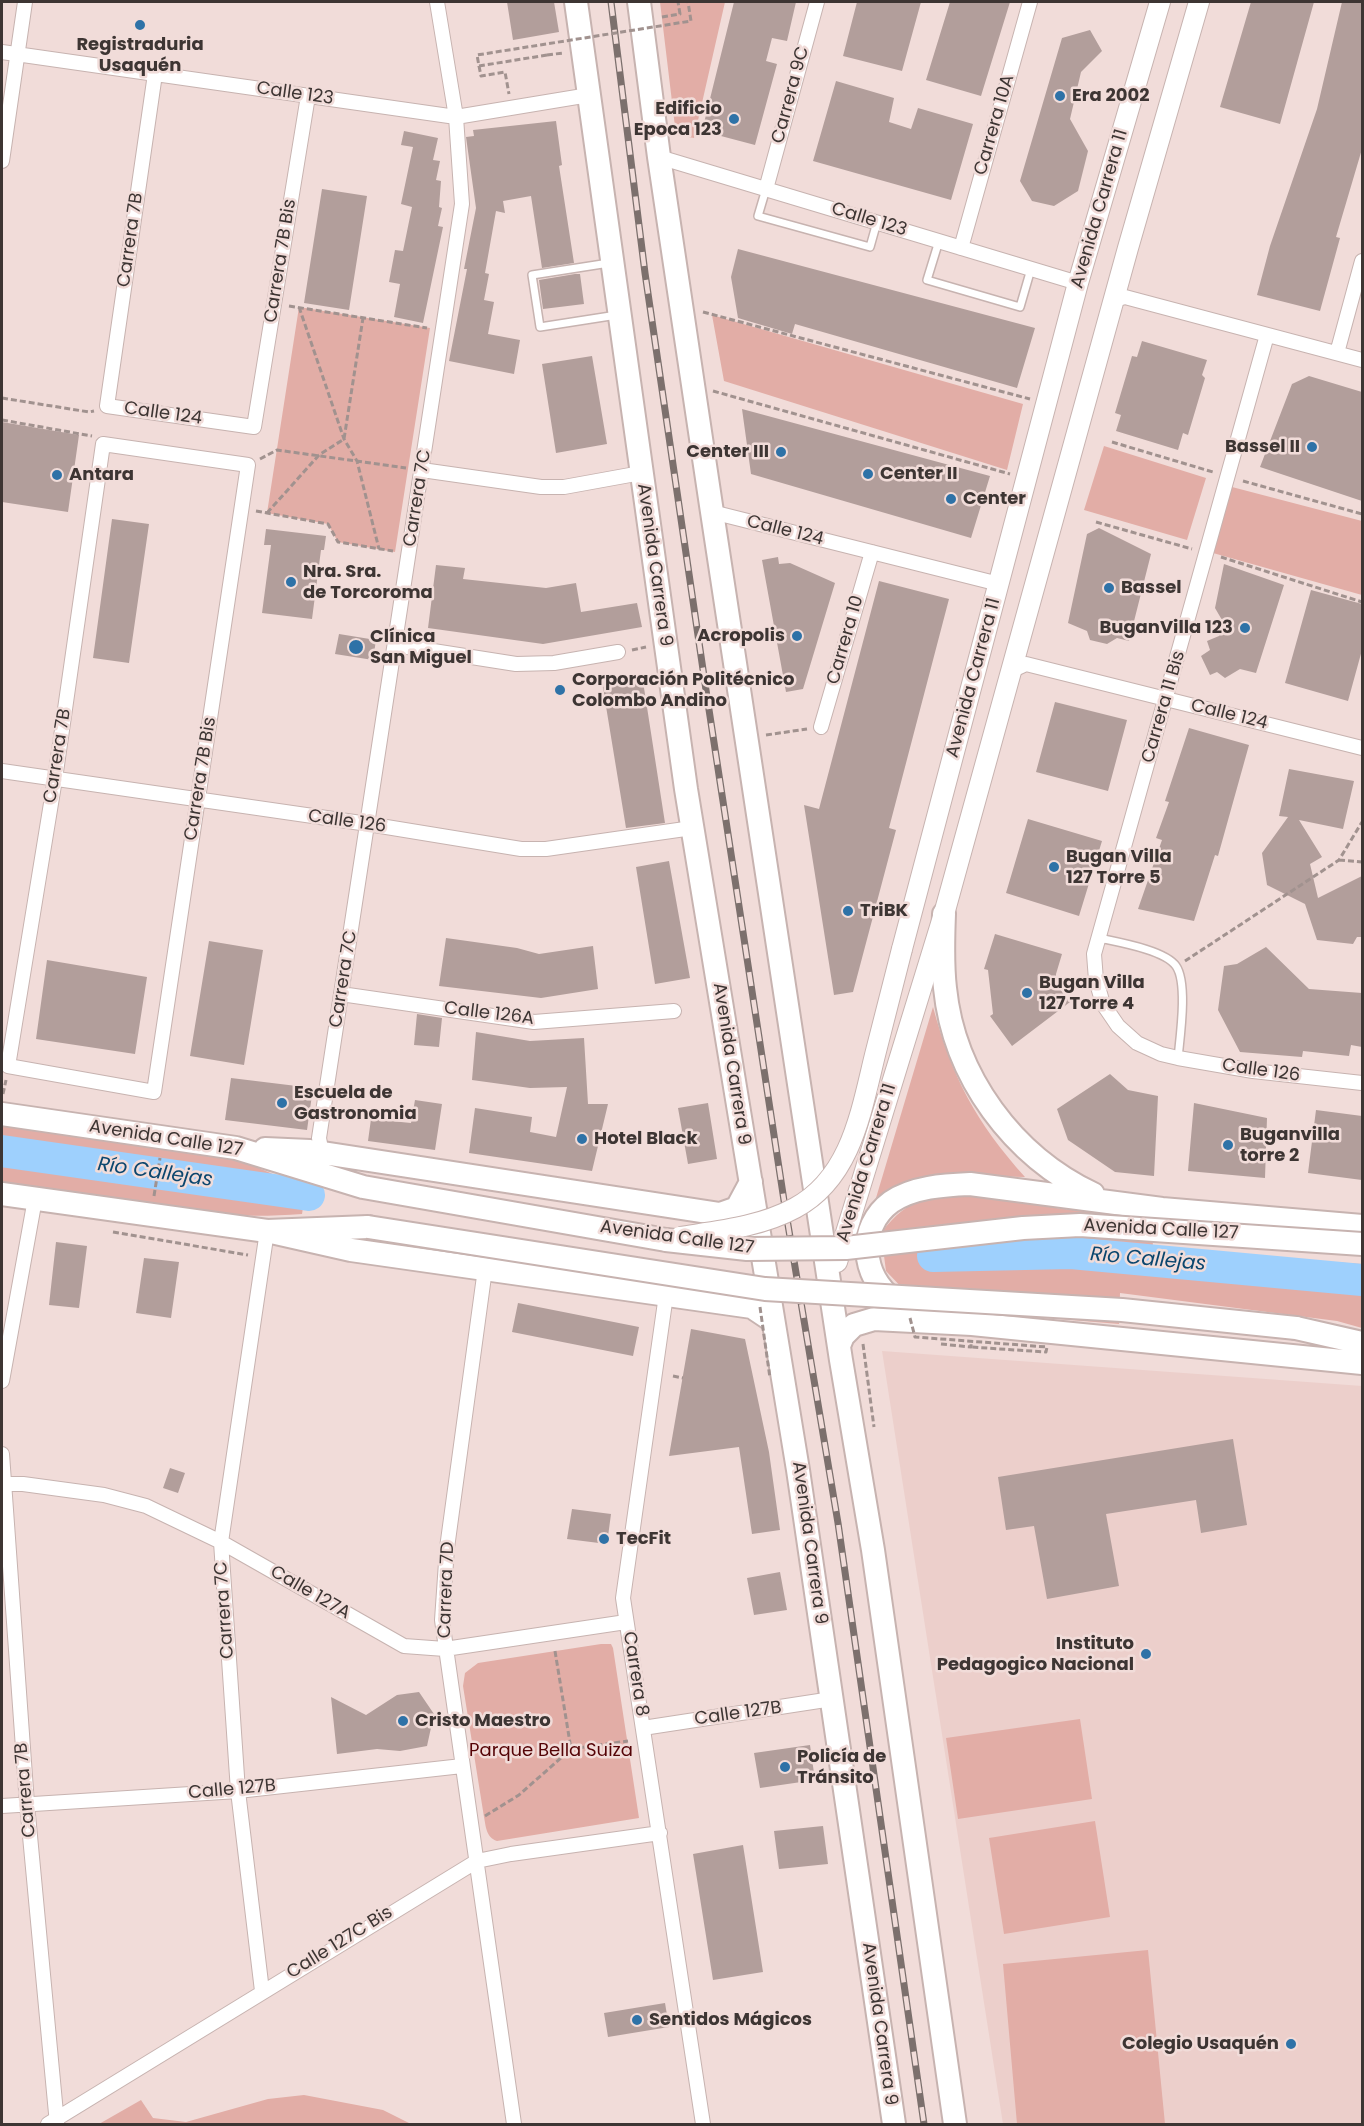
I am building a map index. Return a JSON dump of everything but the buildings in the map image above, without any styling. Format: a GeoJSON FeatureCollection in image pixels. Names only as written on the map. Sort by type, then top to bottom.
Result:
{"type":"FeatureCollection","features":[{"type":"Feature","properties":{"kind":"main road","name":"Avenida Carrera 9"},"geometry":{"type":"LineString","coordinates":[[576,2],[618,315],[692,828],[798,1470],[894,2124]]}},
{"type":"Feature","properties":{"kind":"main road"},"geometry":{"type":"LineString","coordinates":[[639,2],[659,157],[712,512],[829,1284],[875,1561],[955,2124]]}},
{"type":"Feature","properties":{"kind":"main road","name":"Avenida Carrera 11"},"geometry":{"type":"LineString","coordinates":[[666,1240],[739,1227],[775,1217],[796,1208],[828,1180],[840,1166],[855,1135],[902,948],[1078,283],[1160,2]]}},
{"type":"Feature","properties":{"kind":"main road","name":"Avenida Carrera 11"},"geometry":{"type":"LineString","coordinates":[[829,1284],[944,914],[1018,661],[1199,2]]}},
{"type":"Feature","properties":{"kind":"main road"},"geometry":{"type":"LineString","coordinates":[[944,914],[945,989],[952,1025],[963,1059],[980,1092],[1000,1122],[1025,1149],[1053,1173],[1111,1202]]}},
{"type":"Feature","properties":{"kind":"main road","name":"Avenida Calle 127"},"geometry":{"type":"LineString","coordinates":[[2,1108],[236,1148],[363,1187],[666,1240],[747,1250],[834,1248],[1080,1225],[1361,1230]]}},
{"type":"Feature","properties":{"kind":"main road"},"geometry":{"type":"LineString","coordinates":[[236,1148],[321,1153],[720,1214],[736,1208],[751,1182]]}},
{"type":"Feature","properties":{"kind":"main road"},"geometry":{"type":"LineString","coordinates":[[972,1324],[899,1303],[876,1282],[867,1260],[867,1242],[873,1224],[891,1202],[921,1190],[946,1185],[970,1184],[1162,1209],[1361,1230]]}},
{"type":"Feature","properties":{"kind":"main road","name":"Avenida Calle 127"},"geometry":{"type":"LineString","coordinates":[[2,1194],[267,1231],[368,1227],[755,1288],[1110,1309],[1296,1328],[1362,1343]]}},
{"type":"Feature","properties":{"kind":"main road"},"geometry":{"type":"LineString","coordinates":[[267,1231],[351,1250],[752,1307],[773,1321]]}},
{"type":"Feature","properties":{"kind":"main road"},"geometry":{"type":"LineString","coordinates":[[839,1346],[849,1329],[868,1319],[972,1324],[1362,1363]]}},
{"type":"Feature","properties":{"kind":"street"},"geometry":{"type":"LineString","coordinates":[[2,161],[25,2]]}},
{"type":"Feature","properties":{"kind":"street","name":"Carrera 7C"},"geometry":{"type":"LineString","coordinates":[[321,1153],[319,1138],[462,204],[456,117],[437,2]]}},
{"type":"Feature","properties":{"kind":"street","name":"Carrera 9C"},"geometry":{"type":"LineString","coordinates":[[766,189],[817,2]]}},
{"type":"Feature","properties":{"kind":"street","name":"Carrera 10A"},"geometry":{"type":"LineString","coordinates":[[961,248],[1030,2]]}},
{"type":"Feature","properties":{"kind":"street","name":"Calle 123"},"geometry":{"type":"LineString","coordinates":[[2,52],[456,117],[589,95]]}},
{"type":"Feature","properties":{"kind":"street","name":"Carrera 7B"},"geometry":{"type":"LineString","coordinates":[[107,406],[155,74]]}},
{"type":"Feature","properties":{"kind":"street","name":"Carrera 7B Bis"},"geometry":{"type":"LineString","coordinates":[[254,427],[308,96]]}},
{"type":"Feature","properties":{"kind":"street","name":"Calle 123"},"geometry":{"type":"LineString","coordinates":[[659,157],[1078,283]]}},
{"type":"Feature","properties":{"kind":"street"},"geometry":{"type":"LineString","coordinates":[[1337,353],[1362,261]]}},
{"type":"Feature","properties":{"kind":"street"},"geometry":{"type":"LineString","coordinates":[[1119,294],[1362,360]]}},
{"type":"Feature","properties":{"kind":"street","name":"Carrera 11 Bis"},"geometry":{"type":"LineString","coordinates":[[1161,1054],[1137,1043],[1118,1026],[1103,1004],[1095,980],[1094,954],[1267,335]]}},
{"type":"Feature","properties":{"kind":"street","name":"Calle 124"},"geometry":{"type":"LineString","coordinates":[[107,406],[254,427]]}},
{"type":"Feature","properties":{"kind":"street","name":"Carrera 7B"},"geometry":{"type":"LineString","coordinates":[[8,1066],[55,779],[104,444]]}},
{"type":"Feature","properties":{"kind":"street","name":"Carrera 7B Bis"},"geometry":{"type":"LineString","coordinates":[[8,1066],[154,1092],[248,465],[104,444]]}},
{"type":"Feature","properties":{"kind":"street"},"geometry":{"type":"LineString","coordinates":[[422,470],[541,487],[564,487],[641,473]]}},
{"type":"Feature","properties":{"kind":"street","name":"Calle 124"},"geometry":{"type":"LineString","coordinates":[[712,512],[999,584]]}},
{"type":"Feature","properties":{"kind":"street","name":"Carrera 10"},"geometry":{"type":"LineString","coordinates":[[821,727],[872,552]]}},
{"type":"Feature","properties":{"kind":"street"},"geometry":{"type":"LineString","coordinates":[[395,645],[516,664],[554,663],[618,652]]}},
{"type":"Feature","properties":{"kind":"street","name":"Calle 124"},"geometry":{"type":"LineString","coordinates":[[1018,661],[1362,748]]}},
{"type":"Feature","properties":{"kind":"street","name":"Calle 126"},"geometry":{"type":"LineString","coordinates":[[2,771],[368,824],[520,849],[546,849],[692,828]]}},
{"type":"Feature","properties":{"kind":"street","name":"Calle 126A"},"geometry":{"type":"LineString","coordinates":[[341,994],[534,1022],[674,1011]]}},
{"type":"Feature","properties":{"kind":"street","name":"Calle 126"},"geometry":{"type":"LineString","coordinates":[[1161,1054],[1253,1071],[1362,1083]]}},
{"type":"Feature","properties":{"kind":"street"},"geometry":{"type":"LineString","coordinates":[[321,1153],[331,1169],[363,1187]]}},
{"type":"Feature","properties":{"kind":"street"},"geometry":{"type":"LineString","coordinates":[[2,1381],[35,1199]]}},
{"type":"Feature","properties":{"kind":"street","name":"Carrera 7C"},"geometry":{"type":"LineString","coordinates":[[262,1991],[238,1791],[220,1542],[267,1231]]}},
{"type":"Feature","properties":{"kind":"street","name":"Carrera 7D"},"geometry":{"type":"LineString","coordinates":[[485,1269],[447,1548],[442,1620],[514,2124]]}},
{"type":"Feature","properties":{"kind":"street","name":"Carrera 8"},"geometry":{"type":"LineString","coordinates":[[666,1294],[623,1599],[703,2124]]}},
{"type":"Feature","properties":{"kind":"street","name":"Carrera 7B"},"geometry":{"type":"LineString","coordinates":[[2,1454],[27,1804],[54,2123]]}},
{"type":"Feature","properties":{"kind":"street","name":"Calle 127A"},"geometry":{"type":"LineString","coordinates":[[3,1484],[104,1495],[135,1503],[220,1542],[404,1646],[445,1649],[626,1622]]}},
{"type":"Feature","properties":{"kind":"street","name":"Calle 127B"},"geometry":{"type":"LineString","coordinates":[[643,1728],[832,1699]]}},
{"type":"Feature","properties":{"kind":"street","name":"Calle 127B"},"geometry":{"type":"LineString","coordinates":[[2,1806],[238,1791],[462,1766]]}},
{"type":"Feature","properties":{"kind":"street","name":"Calle 127C Bis"},"geometry":{"type":"LineString","coordinates":[[54,2123],[262,1991],[477,1861],[660,1833]]}},
{"type":"Feature","properties":{"kind":"lane"},"geometry":{"type":"LineString","coordinates":[[766,189],[758,216],[870,247],[877,222]]}},
{"type":"Feature","properties":{"kind":"lane"},"geometry":{"type":"LineString","coordinates":[[939,241],[927,280],[1020,307],[1031,269]]}},
{"type":"Feature","properties":{"kind":"lane"},"geometry":{"type":"LineString","coordinates":[[611,263],[532,275],[540,327],[618,315]]}},
{"type":"Feature","properties":{"kind":"lane"},"geometry":{"type":"LineString","coordinates":[[1099,938],[1164,956],[1177,966],[1181,988],[1178,1058]]}},
{"type":"Feature","properties":{"kind":"path"},"geometry":{"type":"LineString","coordinates":[[678,2],[680,14]]}},
{"type":"Feature","properties":{"kind":"path"},"geometry":{"type":"LineString","coordinates":[[512,108],[505,72],[481,76],[477,55],[691,21],[688,2]]}},
{"type":"Feature","properties":{"kind":"path"},"geometry":{"type":"LineString","coordinates":[[479,67],[547,55]]}},
{"type":"Feature","properties":{"kind":"path"},"geometry":{"type":"LineString","coordinates":[[275,304],[442,330]]}},
{"type":"Feature","properties":{"kind":"path"},"geometry":{"type":"LineString","coordinates":[[682,306],[1046,404]]}},
{"type":"Feature","properties":{"kind":"path"},"geometry":{"type":"LineString","coordinates":[[299,308],[344,439],[357,461],[379,549],[338,542],[328,524],[267,513],[319,455],[344,439],[363,318]]}},
{"type":"Feature","properties":{"kind":"path"},"geometry":{"type":"LineString","coordinates":[[694,385],[1026,479]]}},
{"type":"Feature","properties":{"kind":"path","name":"Calle 124"},"geometry":{"type":"LineString","coordinates":[[2,398],[89,412],[107,406]]}},
{"type":"Feature","properties":{"kind":"path"},"geometry":{"type":"LineString","coordinates":[[2,420],[89,435],[104,444]]}},
{"type":"Feature","properties":{"kind":"path"},"geometry":{"type":"LineString","coordinates":[[1112,442],[1362,514]]}},
{"type":"Feature","properties":{"kind":"path"},"geometry":{"type":"LineString","coordinates":[[277,450],[422,470]]}},
{"type":"Feature","properties":{"kind":"path"},"geometry":{"type":"LineString","coordinates":[[1096,522],[1207,553],[1362,602]]}},
{"type":"Feature","properties":{"kind":"path"},"geometry":{"type":"LineString","coordinates":[[618,652],[666,644]]}},
{"type":"Feature","properties":{"kind":"path"},"geometry":{"type":"LineString","coordinates":[[747,738],[821,727]]}},
{"type":"Feature","properties":{"kind":"path"},"geometry":{"type":"LineString","coordinates":[[1177,966],[1339,860],[1362,822]]}},
{"type":"Feature","properties":{"kind":"path"},"geometry":{"type":"LineString","coordinates":[[1339,860],[1362,862]]}},
{"type":"Feature","properties":{"kind":"path"},"geometry":{"type":"LineString","coordinates":[[2,1108],[8,1066]]}},
{"type":"Feature","properties":{"kind":"path"},"geometry":{"type":"LineString","coordinates":[[153,1204],[161,1152]]}},
{"type":"Feature","properties":{"kind":"path"},"geometry":{"type":"LineString","coordinates":[[113,1232],[264,1257]]}},
{"type":"Feature","properties":{"kind":"path"},"geometry":{"type":"LineString","coordinates":[[759,1302],[770,1378]]}},
{"type":"Feature","properties":{"kind":"path"},"geometry":{"type":"LineString","coordinates":[[909,1314],[915,1337],[1047,1347],[1046,1352],[914,1342]]}},
{"type":"Feature","properties":{"kind":"path"},"geometry":{"type":"LineString","coordinates":[[868,1339],[863,1342],[862,1347],[875,1428]]}},
{"type":"Feature","properties":{"kind":"path"},"geometry":{"type":"LineString","coordinates":[[673,1376],[683,1378]]}},
{"type":"Feature","properties":{"kind":"path"},"geometry":{"type":"LineString","coordinates":[[555,1651],[571,1749]]}},
{"type":"Feature","properties":{"kind":"path"},"geometry":{"type":"LineString","coordinates":[[484,1817],[519,1795],[571,1749],[628,1741]]}},
{"type":"Feature","properties":{"kind":"shaded area","name":"Instituto Pedagogico Nacional"},"geometry":{"type":"Polygon","coordinates":[[[882,1351],[1362,1386],[1362,2124],[1003,2124],[882,1351]]]}},
{"type":"Feature","properties":{"kind":"green space"},"geometry":{"type":"Polygon","coordinates":[[[660,2],[725,2],[694,138],[676,135],[660,2]]]}},
{"type":"Feature","properties":{"kind":"green space"},"geometry":{"type":"Polygon","coordinates":[[[299,307],[430,328],[395,552],[338,542],[328,524],[267,513],[299,307]]]}},
{"type":"Feature","properties":{"kind":"green space"},"geometry":{"type":"Polygon","coordinates":[[[712,315],[1023,404],[1007,470],[724,381],[712,315]]]}},
{"type":"Feature","properties":{"kind":"green space"},"geometry":{"type":"Polygon","coordinates":[[[1104,446],[1206,478],[1187,540],[1084,510],[1104,446]]]}},
{"type":"Feature","properties":{"kind":"green space"},"geometry":{"type":"Polygon","coordinates":[[[1232,487],[1362,521],[1362,595],[1213,553],[1232,487]]]}},
{"type":"Feature","properties":{"kind":"green space"},"geometry":{"type":"Polygon","coordinates":[[[933,1007],[949,1056],[968,1098],[992,1137],[1025,1177],[937,1175],[873,1208],[933,1007]]]}},
{"type":"Feature","properties":{"kind":"green space"},"geometry":{"type":"Polygon","coordinates":[[[2,1122],[242,1161],[306,1188],[302,1214],[264,1216],[189,1213],[2,1187],[2,1122]]]}},
{"type":"Feature","properties":{"kind":"green space"},"geometry":{"type":"Polygon","coordinates":[[[978,1193],[1056,1208],[1152,1219],[1153,1249],[1362,1264],[1362,1328],[1337,1321],[1120,1293],[1119,1324],[942,1309],[906,1292],[886,1271],[881,1233],[892,1220],[912,1204],[935,1197],[978,1193]]]}},
{"type":"Feature","properties":{"kind":"green space","name":"Parque Bella Suiza"},"geometry":{"type":"Polygon","coordinates":[[[611,1644],[613,1648],[639,1818],[497,1841],[493,1839],[487,1831],[484,1817],[463,1686],[465,1673],[478,1663],[611,1644]]]}},
{"type":"Feature","properties":{"kind":"green space"},"geometry":{"type":"Polygon","coordinates":[[[1080,1719],[1092,1799],[958,1819],[946,1738],[1080,1719]]]}},
{"type":"Feature","properties":{"kind":"green space"},"geometry":{"type":"Polygon","coordinates":[[[1095,1821],[1110,1917],[1004,1934],[989,1838],[1095,1821]]]}},
{"type":"Feature","properties":{"kind":"green space"},"geometry":{"type":"Polygon","coordinates":[[[1148,1950],[1165,2124],[1017,2124],[1003,1964],[1148,1950]]]}},
{"type":"Feature","properties":{"kind":"green space"},"geometry":{"type":"Polygon","coordinates":[[[304,2095],[383,2110],[411,2124],[99,2124],[141,2100],[153,2118],[186,2122],[268,2099],[304,2095]]]}},
{"type":"Feature","properties":{"kind":"waterway","name":"Río Callejas"},"geometry":{"type":"LineString","coordinates":[[2,1151],[309,1195]]}},
{"type":"Feature","properties":{"kind":"waterway","name":"Río Callejas"},"geometry":{"type":"LineString","coordinates":[[933,1256],[1071,1253],[1362,1280]]}},
{"type":"Feature","properties":{"kind":"railway"},"geometry":{"type":"LineString","coordinates":[[611,2],[645,273],[706,690],[785,1207],[838,1523],[924,2124]]}},
{"type":"Feature","properties":{"kind":"place","name":"Registraduria Usaquén"},"geometry":{"type":"Point","coordinates":[140,25]}},
{"type":"Feature","properties":{"kind":"place","name":"Era 2002"},"geometry":{"type":"Point","coordinates":[1060,96]}},
{"type":"Feature","properties":{"kind":"place","name":"Edificio Epoca 123"},"geometry":{"type":"Point","coordinates":[734,119]}},
{"type":"Feature","properties":{"kind":"place","name":"Bassel II"},"geometry":{"type":"Point","coordinates":[1312,447]}},
{"type":"Feature","properties":{"kind":"place","name":"Center III"},"geometry":{"type":"Point","coordinates":[781,452]}},
{"type":"Feature","properties":{"kind":"place","name":"Center II"},"geometry":{"type":"Point","coordinates":[868,474]}},
{"type":"Feature","properties":{"kind":"place","name":"Antara"},"geometry":{"type":"Point","coordinates":[57,475]}},
{"type":"Feature","properties":{"kind":"place","name":"Center"},"geometry":{"type":"Point","coordinates":[951,499]}},
{"type":"Feature","properties":{"kind":"place","name":"Nra. Sra. de Torcoroma"},"geometry":{"type":"Point","coordinates":[291,582]}},
{"type":"Feature","properties":{"kind":"place","name":"Bassel"},"geometry":{"type":"Point","coordinates":[1109,588]}},
{"type":"Feature","properties":{"kind":"place","name":"BuganVilla 123"},"geometry":{"type":"Point","coordinates":[1245,628]}},
{"type":"Feature","properties":{"kind":"place","name":"Acropolis"},"geometry":{"type":"Point","coordinates":[797,636]}},
{"type":"Feature","properties":{"kind":"place","name":"Clínica San Miguel"},"geometry":{"type":"Point","coordinates":[356,647]}},
{"type":"Feature","properties":{"kind":"place","name":"Corporación Politécnico Colombo Andino"},"geometry":{"type":"Point","coordinates":[560,690]}},
{"type":"Feature","properties":{"kind":"place","name":"Bugan Villa 127 Torre 5"},"geometry":{"type":"Point","coordinates":[1054,867]}},
{"type":"Feature","properties":{"kind":"place","name":"TriBK"},"geometry":{"type":"Point","coordinates":[848,911]}},
{"type":"Feature","properties":{"kind":"place","name":"Bugan Villa 127 Torre 4"},"geometry":{"type":"Point","coordinates":[1027,993]}},
{"type":"Feature","properties":{"kind":"place","name":"Escuela de Gastronomia"},"geometry":{"type":"Point","coordinates":[282,1103]}},
{"type":"Feature","properties":{"kind":"place","name":"Hotel Black"},"geometry":{"type":"Point","coordinates":[582,1139]}},
{"type":"Feature","properties":{"kind":"place","name":"Buganvilla torre 2"},"geometry":{"type":"Point","coordinates":[1228,1145]}},
{"type":"Feature","properties":{"kind":"place","name":"TecFit"},"geometry":{"type":"Point","coordinates":[604,1539]}},
{"type":"Feature","properties":{"kind":"place","name":"Instituto Pedagogico Nacional"},"geometry":{"type":"Point","coordinates":[1146,1654]}},
{"type":"Feature","properties":{"kind":"place","name":"Cristo Maestro"},"geometry":{"type":"Point","coordinates":[403,1721]}},
{"type":"Feature","properties":{"kind":"place","name":"Policía de Tránsito"},"geometry":{"type":"Point","coordinates":[785,1767]}},
{"type":"Feature","properties":{"kind":"place","name":"Sentidos Mágicos"},"geometry":{"type":"Point","coordinates":[637,2020]}},
{"type":"Feature","properties":{"kind":"place","name":"Colegio Usaquén"},"geometry":{"type":"Point","coordinates":[1291,2044]}}]}
